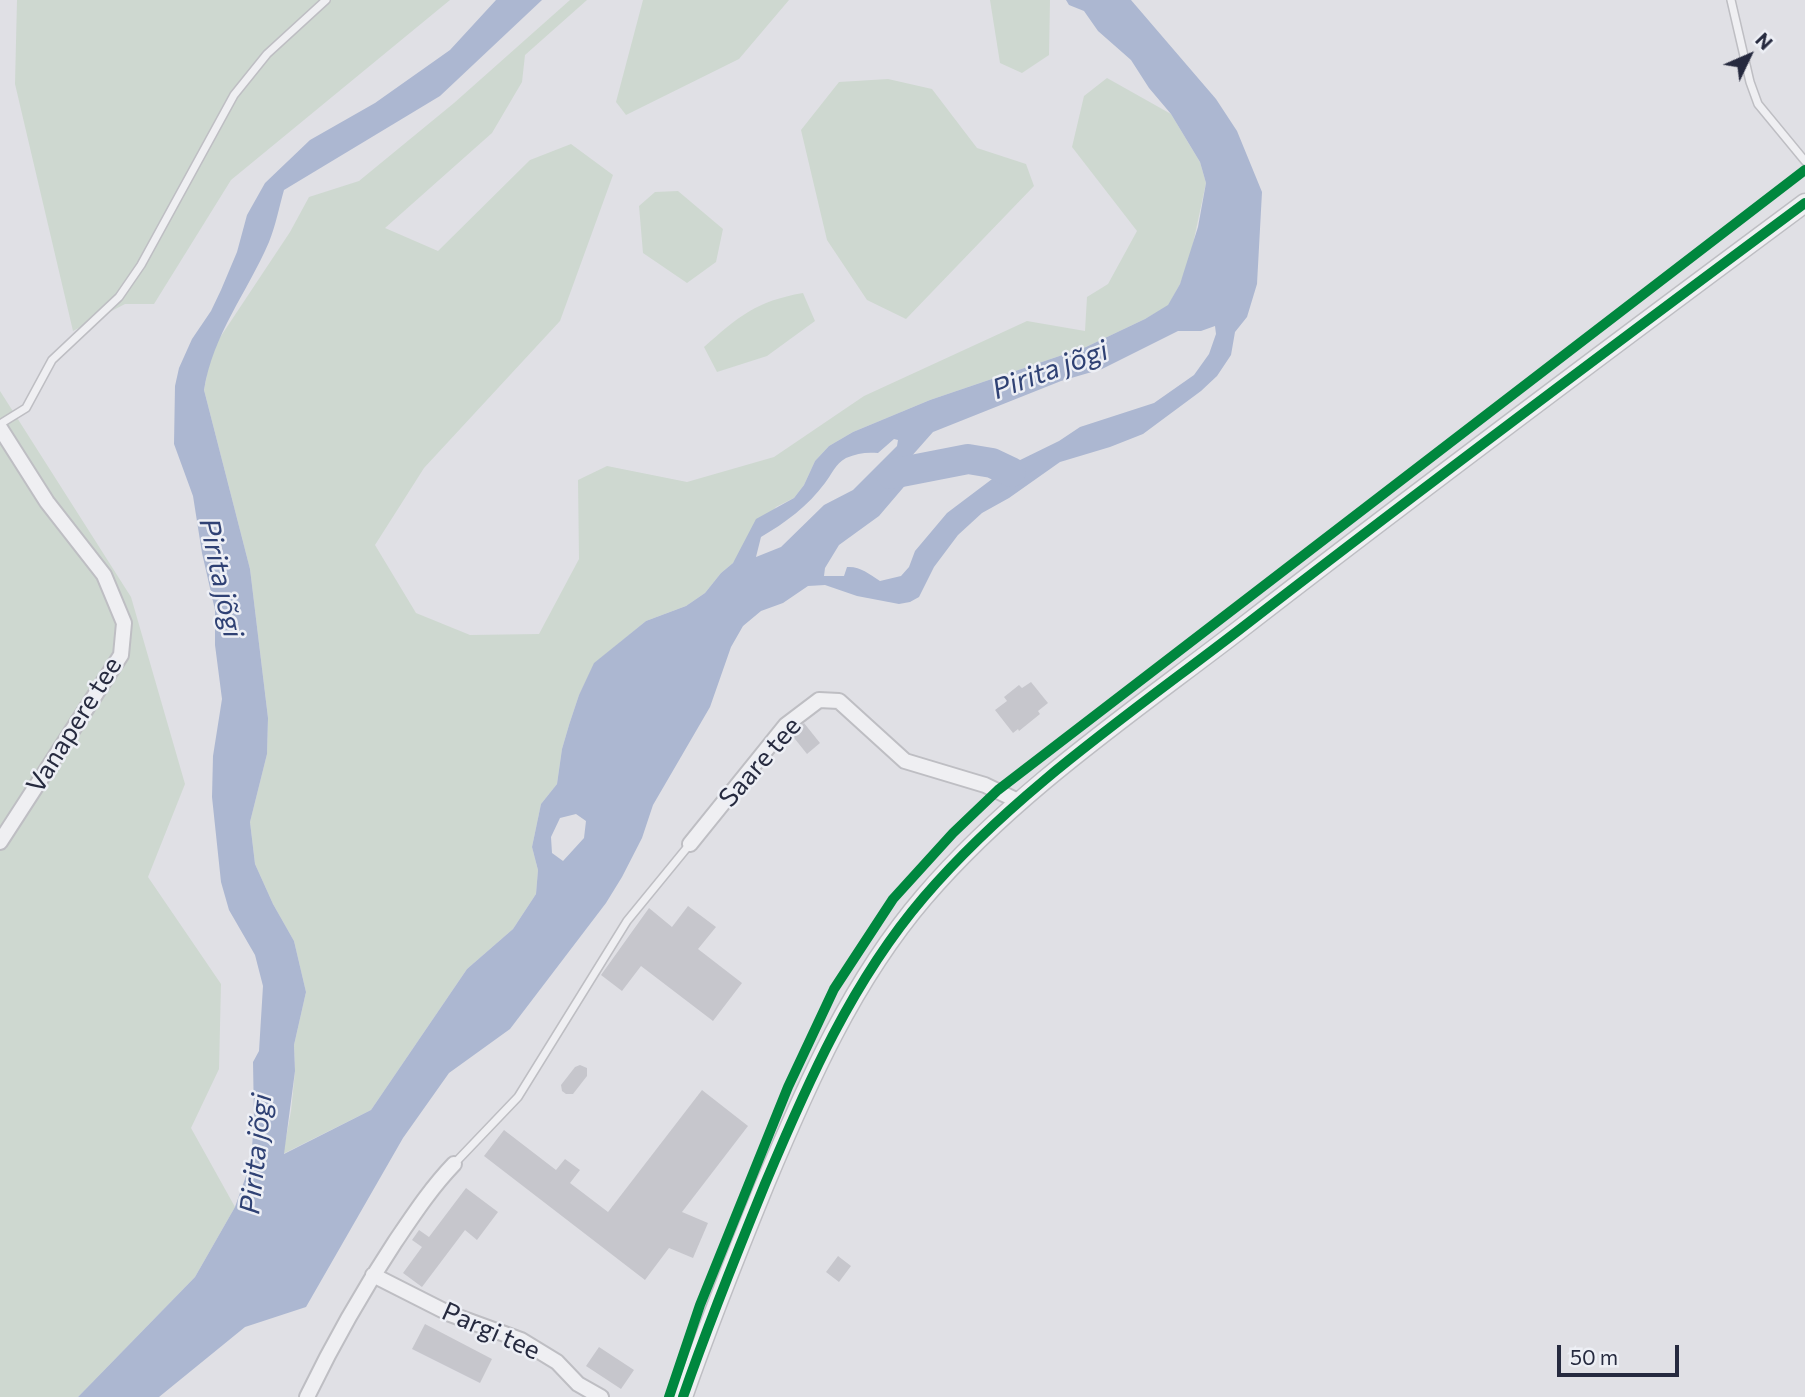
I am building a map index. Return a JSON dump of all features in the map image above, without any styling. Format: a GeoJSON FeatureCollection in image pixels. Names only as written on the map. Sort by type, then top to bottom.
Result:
{"type":"FeatureCollection","features":[{"type":"Feature","properties":{"kind":"street"},"geometry":{"type":"LineString","coordinates":[[683,1397],[716,1303],[791,1123],[851,1002],[923,898],[968,851],[1066,763],[1342,550],[1805,203]]}},
{"type":"Feature","properties":{"kind":"street","name":"Vanapere tee"},"geometry":{"type":"LineString","coordinates":[[0,426],[47,502],[104,575],[124,623],[121,655],[0,842]]}},
{"type":"Feature","properties":{"kind":"street","name":"Saare tee"},"geometry":{"type":"LineString","coordinates":[[690,844],[786,725],[819,700],[839,701],[905,761],[985,785],[1020,802]]}},
{"type":"Feature","properties":{"kind":"street"},"geometry":{"type":"LineString","coordinates":[[307,1397],[373,1275],[431,1187],[454,1164]]}},
{"type":"Feature","properties":{"kind":"street","name":"Pargi tee"},"geometry":{"type":"LineString","coordinates":[[373,1275],[450,1314],[521,1340],[557,1362],[578,1384],[601,1397]]}},
{"type":"Feature","properties":{"kind":"lane"},"geometry":{"type":"LineString","coordinates":[[0,426],[26,408],[52,360],[119,297],[141,265],[234,95],[267,54],[326,0]]}},
{"type":"Feature","properties":{"kind":"lane"},"geometry":{"type":"LineString","coordinates":[[1731,0],[1750,82],[1758,104],[1805,162]]}},
{"type":"Feature","properties":{"kind":"lane"},"geometry":{"type":"LineString","coordinates":[[454,1164],[518,1097],[627,921],[690,844]]}},
{"type":"Feature","properties":{"kind":"shaded area"},"geometry":{"type":"Polygon","coordinates":[[[17,0],[450,0],[231,180],[154,304],[125,304],[73,331],[15,84],[17,0]]]}},
{"type":"Feature","properties":{"kind":"shaded area"},"geometry":{"type":"Polygon","coordinates":[[[570,0],[587,0],[525,55],[522,82],[492,133],[385,228],[438,251],[530,160],[571,144],[613,175],[560,321],[424,468],[375,545],[416,613],[470,635],[539,634],[579,559],[578,480],[607,466],[687,482],[774,457],[864,396],[1027,321],[1085,331],[1087,297],[1108,284],[1137,231],[1072,147],[1084,96],[1107,78],[1171,114],[1200,162],[1206,183],[1190,258],[1168,306],[1145,319],[1086,347],[930,400],[853,432],[829,446],[815,461],[804,485],[794,498],[776,507],[733,563],[705,593],[686,606],[646,621],[595,663],[579,695],[569,725],[557,784],[541,804],[532,847],[538,870],[536,894],[513,929],[467,969],[371,1110],[283,1154],[291,1111],[295,1071],[294,1045],[306,992],[294,941],[255,864],[250,822],[267,754],[268,718],[250,569],[204,390],[209,364],[217,342],[290,232],[309,197],[359,181],[454,103],[570,0]]]}},
{"type":"Feature","properties":{"kind":"shaded area"},"geometry":{"type":"Polygon","coordinates":[[[643,0],[789,0],[739,59],[626,115],[616,102],[643,0]]]}},
{"type":"Feature","properties":{"kind":"shaded area"},"geometry":{"type":"Polygon","coordinates":[[[990,0],[1050,0],[1049,55],[1022,73],[1000,63],[990,0]]]}},
{"type":"Feature","properties":{"kind":"shaded area"},"geometry":{"type":"Polygon","coordinates":[[[888,79],[932,89],[977,148],[1026,164],[1034,186],[906,319],[867,300],[827,240],[801,130],[839,82],[888,79]]]}},
{"type":"Feature","properties":{"kind":"shaded area"},"geometry":{"type":"Polygon","coordinates":[[[678,191],[723,229],[716,262],[687,283],[643,253],[639,206],[655,192],[678,191]]]}},
{"type":"Feature","properties":{"kind":"shaded area"},"geometry":{"type":"Polygon","coordinates":[[[803,293],[815,321],[767,356],[717,372],[704,347],[727,327],[760,306],[803,293]]]}},
{"type":"Feature","properties":{"kind":"shaded area"},"geometry":{"type":"Polygon","coordinates":[[[0,391],[131,597],[185,784],[148,877],[221,984],[219,1069],[191,1128],[235,1207],[195,1277],[78,1397],[0,1397],[0,391]]]}},
{"type":"Feature","properties":{"kind":"water"},"geometry":{"type":"Polygon","coordinates":[[[496,0],[542,0],[440,96],[284,190],[269,242],[215,350],[204,390],[250,569],[268,718],[267,754],[250,822],[255,864],[294,941],[306,992],[294,1045],[295,1071],[284,1154],[371,1110],[467,969],[513,929],[536,894],[538,870],[532,847],[541,804],[557,784],[569,725],[594,663],[646,621],[686,606],[705,593],[733,563],[756,519],[794,498],[804,485],[815,461],[829,446],[853,432],[930,400],[1086,347],[1168,305],[1180,284],[1198,227],[1206,183],[1200,162],[1171,114],[1149,88],[1131,60],[1098,31],[1084,11],[1069,5],[1066,0],[1131,0],[1216,99],[1237,131],[1262,192],[1257,284],[1247,317],[1235,332],[1231,355],[1217,376],[1201,391],[1143,434],[1060,462],[1009,498],[982,513],[958,535],[934,567],[919,597],[899,604],[857,596],[825,585],[808,586],[783,603],[761,611],[743,626],[731,647],[710,707],[653,805],[642,838],[606,903],[510,1029],[449,1073],[403,1138],[306,1307],[245,1327],[159,1397],[78,1397],[195,1277],[235,1207],[251,1162],[254,1119],[253,1062],[259,1051],[263,986],[255,955],[229,910],[221,882],[212,797],[213,756],[222,699],[215,645],[215,610],[193,496],[174,444],[175,386],[179,368],[192,339],[221,290],[237,252],[247,215],[265,183],[310,140],[375,103],[450,50],[496,0]],[[1215,326],[1201,331],[1178,331],[1102,369],[1061,381],[933,432],[910,458],[908,482],[879,516],[839,545],[825,568],[824,576],[844,576],[847,567],[852,567],[880,581],[901,576],[909,567],[915,551],[947,513],[1012,464],[1059,441],[1080,427],[1154,403],[1194,375],[1209,354],[1216,334],[1215,326]],[[894,439],[878,453],[858,454],[842,460],[804,507],[761,537],[756,557],[781,547],[824,505],[853,490],[897,446],[898,440],[894,439]],[[576,814],[560,818],[551,837],[552,853],[563,861],[584,838],[586,821],[576,814]]]}},
{"type":"Feature","properties":{"kind":"building"},"geometry":{"type":"Polygon","coordinates":[[[1031,682],[1048,703],[1038,711],[1040,714],[1013,733],[995,710],[1007,701],[1004,697],[1019,685],[1022,688],[1031,682]]]}},
{"type":"Feature","properties":{"kind":"building"},"geometry":{"type":"Polygon","coordinates":[[[804,723],[820,743],[807,754],[791,734],[804,723]]]}},
{"type":"Feature","properties":{"kind":"building"},"geometry":{"type":"Polygon","coordinates":[[[688,906],[716,927],[698,949],[742,983],[713,1021],[641,966],[622,991],[601,975],[649,908],[672,927],[688,906]]]}},
{"type":"Feature","properties":{"kind":"building"},"geometry":{"type":"Polygon","coordinates":[[[580,1065],[587,1068],[587,1076],[573,1094],[566,1094],[561,1085],[575,1067],[580,1065]]]}},
{"type":"Feature","properties":{"kind":"building"},"geometry":{"type":"Polygon","coordinates":[[[702,1090],[748,1126],[682,1212],[708,1223],[693,1258],[669,1248],[645,1280],[484,1156],[504,1130],[556,1170],[565,1159],[580,1170],[570,1183],[608,1212],[702,1090]]]}},
{"type":"Feature","properties":{"kind":"building"},"geometry":{"type":"Polygon","coordinates":[[[466,1188],[498,1212],[477,1240],[465,1230],[422,1287],[403,1273],[422,1247],[412,1240],[419,1230],[429,1237],[466,1188]]]}},
{"type":"Feature","properties":{"kind":"building"},"geometry":{"type":"Polygon","coordinates":[[[838,1256],[851,1266],[839,1282],[826,1272],[838,1256]]]}},
{"type":"Feature","properties":{"kind":"building"},"geometry":{"type":"Polygon","coordinates":[[[425,1324],[492,1359],[480,1383],[412,1349],[425,1324]]]}},
{"type":"Feature","properties":{"kind":"building"},"geometry":{"type":"Polygon","coordinates":[[[599,1347],[634,1370],[621,1389],[586,1366],[599,1347]]]}},
{"type":"Feature","properties":{"kind":"waterway","name":"Pirita jõgi"},"geometry":{"type":"LineString","coordinates":[[891,474],[968,459],[992,463],[1011,472]]}},
{"type":"Feature","properties":{"kind":"cycle path"},"geometry":{"type":"LineString","coordinates":[[669,1397],[700,1305],[788,1087],[834,989],[893,899],[953,833],[998,790],[1805,170]]}},
{"type":"Feature","properties":{"kind":"cycle path"},"geometry":{"type":"LineString","coordinates":[[683,1397],[765,1184],[833,1034],[898,929],[959,859],[1034,789],[1115,724],[1450,468],[1805,203]]}}]}
